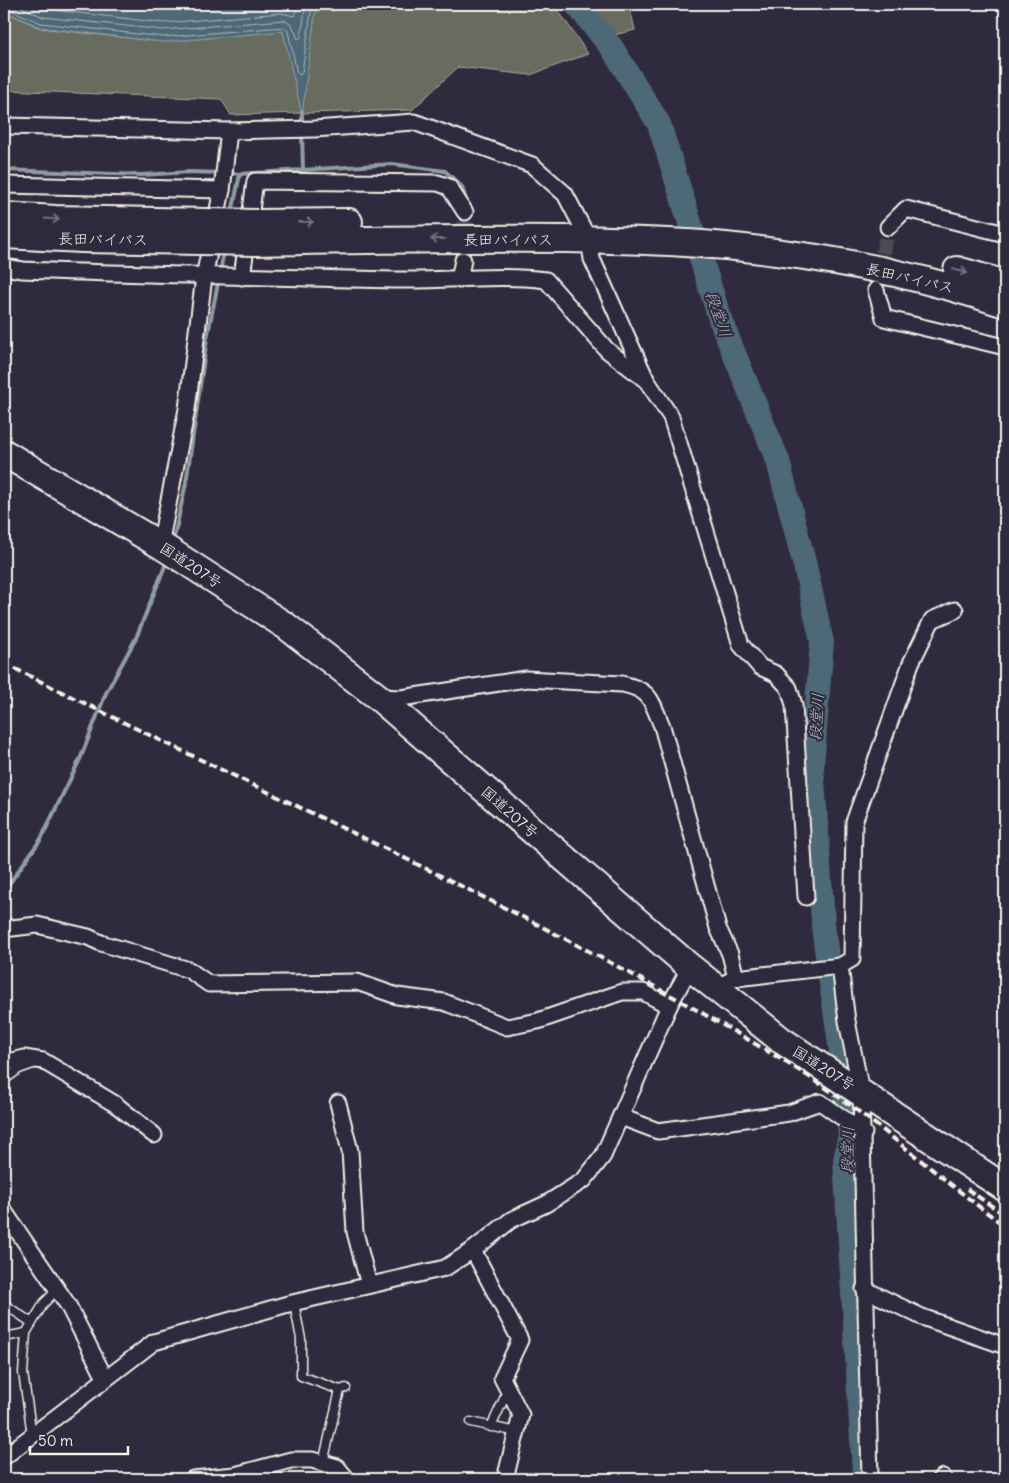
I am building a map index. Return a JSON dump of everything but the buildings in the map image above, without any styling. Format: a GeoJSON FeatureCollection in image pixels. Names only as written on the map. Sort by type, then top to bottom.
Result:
{"type":"FeatureCollection","features":[{"type":"Feature","properties":{"kind":"highway","name":"長田バイパス"},"geometry":{"type":"LineString","coordinates":[[4,216],[203,231],[256,232],[596,232],[698,229],[778,244],[963,290],[1005,304]]}},
{"type":"Feature","properties":{"kind":"highway","name":"長田バイパス"},"geometry":{"type":"LineString","coordinates":[[4,235],[82,239],[203,231]]}},
{"type":"Feature","properties":{"kind":"highway","name":"長田バイパス"},"geometry":{"type":"LineString","coordinates":[[778,244],[888,255],[1005,284]]}},
{"type":"Feature","properties":{"kind":"highway","name":"国道207号"},"geometry":{"type":"LineString","coordinates":[[4,453],[167,549],[286,626],[378,697],[690,967],[725,983],[781,1040],[1005,1188]]}},
{"type":"Feature","properties":{"kind":"street"},"geometry":{"type":"LineString","coordinates":[[4,126],[229,131],[314,129],[414,122],[532,165],[565,194],[596,232],[592,259],[647,380],[671,417],[741,645],[760,667],[776,674],[789,688],[794,705],[806,897]]}},
{"type":"Feature","properties":{"kind":"street"},"geometry":{"type":"LineString","coordinates":[[167,549],[207,277],[223,186],[229,131]]}},
{"type":"Feature","properties":{"kind":"street"},"geometry":{"type":"LineString","coordinates":[[235,277],[255,181],[438,183],[449,187],[465,212]]}},
{"type":"Feature","properties":{"kind":"street"},"geometry":{"type":"LineString","coordinates":[[4,185],[223,186]]}},
{"type":"Feature","properties":{"kind":"street"},"geometry":{"type":"LineString","coordinates":[[888,226],[906,209],[1005,234]]}},
{"type":"Feature","properties":{"kind":"street"},"geometry":{"type":"LineString","coordinates":[[458,280],[463,260]]}},
{"type":"Feature","properties":{"kind":"street"},"geometry":{"type":"LineString","coordinates":[[4,267],[23,270],[207,277],[458,280],[526,278],[546,280],[607,350],[647,380]]}},
{"type":"Feature","properties":{"kind":"street"},"geometry":{"type":"LineString","coordinates":[[876,290],[884,318],[1005,347]]}},
{"type":"Feature","properties":{"kind":"street"},"geometry":{"type":"LineString","coordinates":[[378,697],[400,698],[526,679],[635,686],[648,695],[662,726],[718,928],[730,954],[725,983],[820,970],[840,966],[852,959],[854,822],[911,663],[932,620],[955,610]]}},
{"type":"Feature","properties":{"kind":"street"},"geometry":{"type":"LineString","coordinates":[[4,929],[37,925],[88,937],[101,943],[189,970],[209,984],[357,982],[397,996],[444,1002],[507,1027],[538,1021],[622,992],[642,992],[669,1006]]}},
{"type":"Feature","properties":{"kind":"street"},"geometry":{"type":"LineString","coordinates":[[840,966],[859,1090],[863,1133],[864,1289],[870,1479]]}},
{"type":"Feature","properties":{"kind":"street"},"geometry":{"type":"LineString","coordinates":[[4,1457],[154,1342],[294,1303],[445,1268],[473,1250],[511,1220],[546,1204],[584,1180],[603,1156],[669,1006],[690,967]]}},
{"type":"Feature","properties":{"kind":"street"},"geometry":{"type":"LineString","coordinates":[[4,1063],[24,1058],[43,1061],[115,1104],[154,1135]]}},
{"type":"Feature","properties":{"kind":"street"},"geometry":{"type":"LineString","coordinates":[[620,1117],[658,1131],[789,1113],[820,1102],[863,1133]]}},
{"type":"Feature","properties":{"kind":"street"},"geometry":{"type":"LineString","coordinates":[[338,1103],[350,1151],[355,1232],[369,1285]]}},
{"type":"Feature","properties":{"kind":"street"},"geometry":{"type":"LineString","coordinates":[[4,1211],[68,1305],[105,1378]]}},
{"type":"Feature","properties":{"kind":"street"},"geometry":{"type":"LineString","coordinates":[[473,1250],[520,1340],[502,1378],[521,1415],[505,1479]]}},
{"type":"Feature","properties":{"kind":"street"},"geometry":{"type":"LineString","coordinates":[[864,1289],[922,1317],[1005,1346]]}},
{"type":"Feature","properties":{"kind":"street"},"geometry":{"type":"LineString","coordinates":[[193,1479],[235,1475],[291,1460],[312,1460],[338,1467],[348,1479]]}},
{"type":"Feature","properties":{"kind":"lane"},"geometry":{"type":"LineString","coordinates":[[4,1080],[19,1069],[43,1061]]}},
{"type":"Feature","properties":{"kind":"lane"},"geometry":{"type":"LineString","coordinates":[[32,1435],[23,1373],[26,1333],[44,1303],[58,1289]]}},
{"type":"Feature","properties":{"kind":"lane"},"geometry":{"type":"LineString","coordinates":[[294,1303],[301,1339],[301,1376],[343,1389],[323,1463]]}},
{"type":"Feature","properties":{"kind":"lane"},"geometry":{"type":"LineString","coordinates":[[4,1304],[32,1323]]}},
{"type":"Feature","properties":{"kind":"lane"},"geometry":{"type":"LineString","coordinates":[[4,1337],[26,1333]]}},
{"type":"Feature","properties":{"kind":"lane"},"geometry":{"type":"LineString","coordinates":[[491,1427],[508,1390]]}},
{"type":"Feature","properties":{"kind":"lane"},"geometry":{"type":"LineString","coordinates":[[471,1422],[517,1432]]}},
{"type":"Feature","properties":{"kind":"green space"},"geometry":{"type":"Polygon","coordinates":[[[328,4],[554,4],[588,54],[530,75],[458,67],[412,110],[231,115],[221,99],[4,90],[4,11],[40,28],[163,42],[283,31],[302,113],[315,13],[328,4]]]}},
{"type":"Feature","properties":{"kind":"green space"},"geometry":{"type":"Polygon","coordinates":[[[585,4],[629,4],[635,30],[614,35],[585,4]]]}},
{"type":"Feature","properties":{"kind":"water"},"geometry":{"type":"Polygon","coordinates":[[[4,4],[328,4],[315,13],[302,115],[283,31],[163,42],[40,27],[4,11],[4,4]]]}},
{"type":"Feature","properties":{"kind":"waterway","name":"段堂川"},"geometry":{"type":"LineString","coordinates":[[576,4],[612,48],[659,124],[720,319],[778,461],[822,642],[812,766],[824,935],[840,1044],[850,1135],[845,1160],[864,1473]]}},
{"type":"Feature","properties":{"kind":"waterway"},"geometry":{"type":"LineString","coordinates":[[302,111],[302,126]]}},
{"type":"Feature","properties":{"kind":"waterway"},"geometry":{"type":"LineString","coordinates":[[240,174],[303,170],[302,133]]}},
{"type":"Feature","properties":{"kind":"waterway"},"geometry":{"type":"LineString","coordinates":[[303,170],[392,164],[445,171],[462,187],[467,203]]}},
{"type":"Feature","properties":{"kind":"waterway"},"geometry":{"type":"LineString","coordinates":[[4,170],[142,175],[189,172],[222,173]]}},
{"type":"Feature","properties":{"kind":"waterway"},"geometry":{"type":"LineString","coordinates":[[229,173],[240,174],[232,213]]}},
{"type":"Feature","properties":{"kind":"waterway"},"geometry":{"type":"LineString","coordinates":[[220,272],[224,251]]}},
{"type":"Feature","properties":{"kind":"waterway"},"geometry":{"type":"LineString","coordinates":[[173,542],[186,483],[207,338],[219,278]]}},
{"type":"Feature","properties":{"kind":"waterway"},"geometry":{"type":"LineString","coordinates":[[4,891],[41,839],[81,757],[106,693],[136,638],[167,561]]}},
{"type":"Feature","properties":{"kind":"tunnel"},"geometry":{"type":"LineString","coordinates":[[463,260],[465,212]]}},
{"type":"Feature","properties":{"kind":"tunnel"},"geometry":{"type":"LineString","coordinates":[[879,276],[888,227]]}},
{"type":"Feature","properties":{"kind":"railway"},"geometry":{"type":"LineString","coordinates":[[4,663],[505,908],[701,1013],[797,1069],[824,1087],[877,1125],[1005,1226]]}},
{"type":"Feature","properties":{"kind":"railway"},"geometry":{"type":"LineString","coordinates":[[967,1189],[1005,1215]]}}]}
